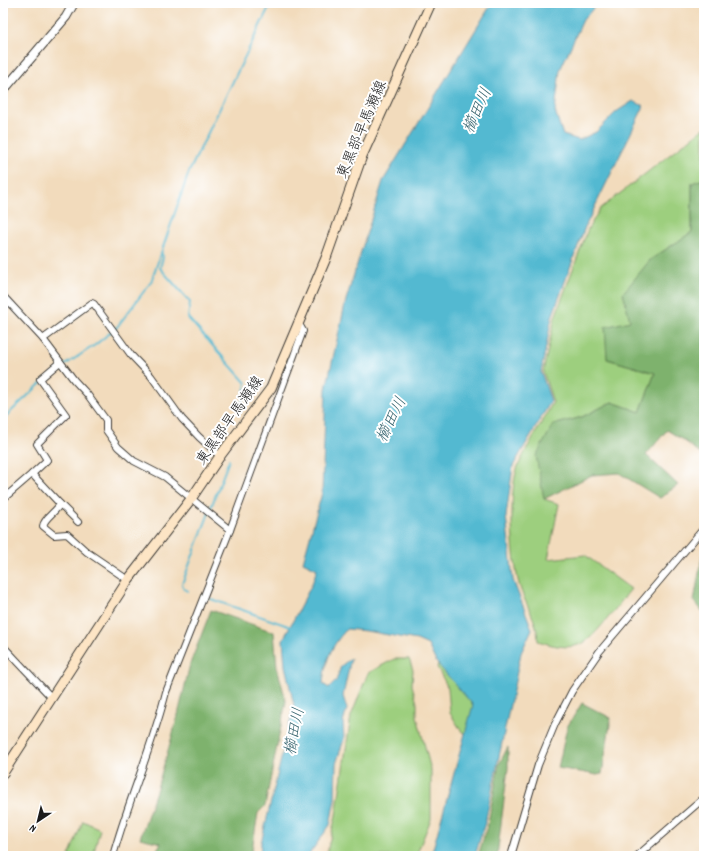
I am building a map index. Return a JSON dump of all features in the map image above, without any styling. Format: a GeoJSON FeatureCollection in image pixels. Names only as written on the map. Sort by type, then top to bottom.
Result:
{"type":"FeatureCollection","features":[{"type":"Feature","properties":{"kind":"main road","name":"東黒部早馬瀬線"},"geometry":{"type":"LineString","coordinates":[[3,773],[128,580],[193,501],[220,456],[271,388],[326,258],[362,156],[431,3]]}},
{"type":"Feature","properties":{"kind":"street"},"geometry":{"type":"LineString","coordinates":[[3,91],[66,17],[74,3]]}},
{"type":"Feature","properties":{"kind":"street"},"geometry":{"type":"LineString","coordinates":[[3,296],[43,339],[106,420],[106,430],[118,447],[134,461],[165,477],[230,530]]}},
{"type":"Feature","properties":{"kind":"street"},"geometry":{"type":"LineString","coordinates":[[43,339],[92,302],[131,355],[151,376],[187,424],[220,456]]}},
{"type":"Feature","properties":{"kind":"street"},"geometry":{"type":"LineString","coordinates":[[113,856],[121,826],[160,714],[166,692],[230,530],[303,331],[299,324]]}},
{"type":"Feature","properties":{"kind":"street"},"geometry":{"type":"LineString","coordinates":[[3,499],[47,460],[37,444],[66,415],[40,378],[63,365]]}},
{"type":"Feature","properties":{"kind":"street"},"geometry":{"type":"LineString","coordinates":[[32,474],[78,522]]}},
{"type":"Feature","properties":{"kind":"street"},"geometry":{"type":"LineString","coordinates":[[60,504],[57,510],[43,522],[42,526],[54,535],[67,534],[87,552],[128,580]]}},
{"type":"Feature","properties":{"kind":"street"},"geometry":{"type":"LineString","coordinates":[[512,856],[538,765],[555,724],[572,691],[603,647],[704,528]]}},
{"type":"Feature","properties":{"kind":"street"},"geometry":{"type":"LineString","coordinates":[[3,646],[52,698]]}},
{"type":"Feature","properties":{"kind":"street"},"geometry":{"type":"LineString","coordinates":[[637,856],[704,798]]}},
{"type":"Feature","properties":{"kind":"green space"},"geometry":{"type":"Polygon","coordinates":[[[704,128],[704,179],[692,183],[692,232],[650,260],[630,321],[607,359],[655,373],[640,412],[612,402],[582,417],[553,425],[544,499],[559,504],[548,559],[585,555],[631,589],[600,628],[581,644],[564,647],[538,641],[536,626],[519,584],[514,558],[512,507],[515,477],[518,466],[553,402],[543,372],[555,317],[588,229],[600,209],[704,128]]]}},
{"type":"Feature","properties":{"kind":"green space"},"geometry":{"type":"Polygon","coordinates":[[[704,179],[704,457],[686,442],[667,430],[646,455],[678,485],[660,498],[619,473],[592,475],[544,499],[536,456],[553,425],[582,417],[612,402],[640,412],[655,373],[607,359],[605,327],[630,321],[623,293],[650,260],[692,232],[692,183],[704,179]]]}},
{"type":"Feature","properties":{"kind":"green space"},"geometry":{"type":"Polygon","coordinates":[[[704,545],[704,613],[694,601],[704,545]]]}},
{"type":"Feature","properties":{"kind":"green space"},"geometry":{"type":"Polygon","coordinates":[[[211,610],[274,632],[277,667],[286,701],[265,806],[258,813],[251,856],[153,856],[161,843],[140,838],[158,785],[177,719],[190,664],[211,610]]]}},
{"type":"Feature","properties":{"kind":"green space"},"geometry":{"type":"Polygon","coordinates":[[[442,650],[482,672],[468,734],[462,732],[450,713],[448,688],[437,667],[442,650]]]}},
{"type":"Feature","properties":{"kind":"green space"},"geometry":{"type":"Polygon","coordinates":[[[394,659],[409,659],[413,670],[412,685],[417,703],[417,716],[431,770],[431,819],[416,856],[326,856],[336,815],[351,716],[368,673],[394,659]]]}},
{"type":"Feature","properties":{"kind":"green space"},"geometry":{"type":"Polygon","coordinates":[[[582,703],[611,718],[602,774],[597,775],[558,768],[567,727],[582,703]]]}},
{"type":"Feature","properties":{"kind":"green space"},"geometry":{"type":"Polygon","coordinates":[[[508,747],[508,768],[497,856],[478,856],[488,823],[499,764],[508,747]]]}},
{"type":"Feature","properties":{"kind":"green space"},"geometry":{"type":"Polygon","coordinates":[[[83,821],[100,829],[93,856],[69,856],[83,821]]]}},
{"type":"Feature","properties":{"kind":"water","name":"櫛田川"},"geometry":{"type":"Polygon","coordinates":[[[492,3],[598,3],[583,20],[560,70],[555,111],[563,135],[579,140],[596,132],[616,112],[633,101],[644,106],[585,227],[552,317],[541,372],[551,401],[513,466],[506,516],[513,580],[532,629],[521,653],[485,823],[475,856],[431,856],[473,705],[436,662],[428,645],[417,640],[347,629],[341,635],[330,654],[325,668],[323,684],[329,688],[336,681],[341,666],[351,658],[343,696],[347,709],[343,722],[344,739],[336,764],[335,799],[330,825],[308,856],[260,856],[261,843],[294,705],[285,666],[283,640],[312,584],[317,569],[303,562],[322,493],[326,389],[346,300],[383,181],[492,3]]]}},
{"type":"Feature","properties":{"kind":"waterway"},"geometry":{"type":"LineString","coordinates":[[3,419],[38,386],[59,369],[95,345],[117,327],[151,282],[189,172],[271,3]]}},
{"type":"Feature","properties":{"kind":"waterway"},"geometry":{"type":"LineString","coordinates":[[162,254],[163,257],[160,268],[190,302],[188,318],[246,383],[240,412]]}},
{"type":"Feature","properties":{"kind":"waterway"},"geometry":{"type":"LineString","coordinates":[[188,591],[184,589],[182,584],[229,460]]}},
{"type":"Feature","properties":{"kind":"waterway"},"geometry":{"type":"LineString","coordinates":[[211,599],[291,627]]}}]}
